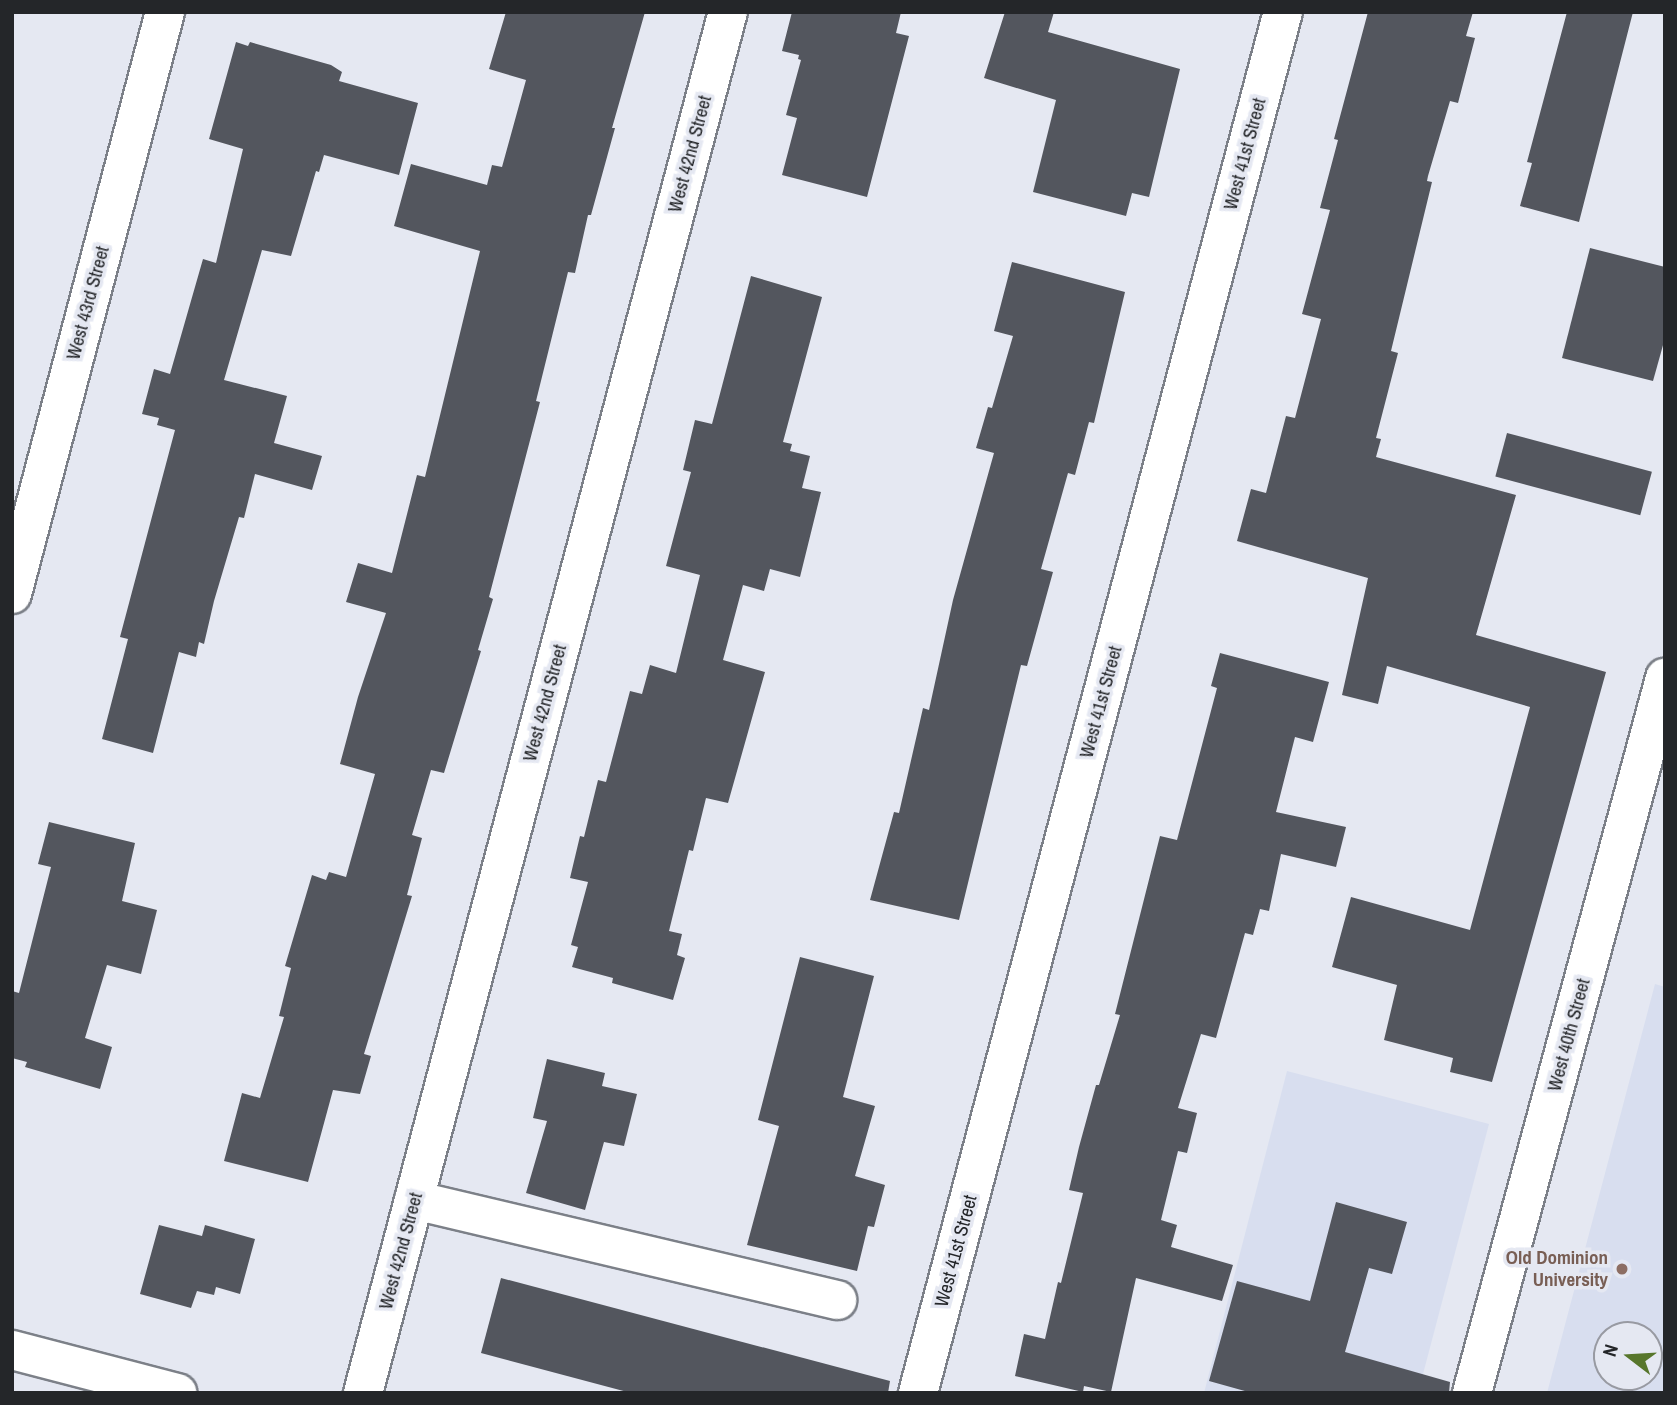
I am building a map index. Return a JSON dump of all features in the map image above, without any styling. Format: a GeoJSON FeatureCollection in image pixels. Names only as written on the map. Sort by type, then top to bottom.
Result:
{"type":"FeatureCollection","features":[{"type":"Feature","properties":{"kind":"street","name":"West 43rd Street"},"geometry":{"type":"LineString","coordinates":[[12,594],[164,12]]}},
{"type":"Feature","properties":{"kind":"street","name":"West 42nd Street"},"geometry":{"type":"LineString","coordinates":[[363,1393],[728,12]]}},
{"type":"Feature","properties":{"kind":"street","name":"West 41st Street"},"geometry":{"type":"LineString","coordinates":[[918,1393],[1283,12]]}},
{"type":"Feature","properties":{"kind":"street","name":"West 40th Street"},"geometry":{"type":"LineString","coordinates":[[1472,1393],[1665,678]]}},
{"type":"Feature","properties":{"kind":"street"},"geometry":{"type":"LineString","coordinates":[[414,1200],[837,1300]]}},
{"type":"Feature","properties":{"kind":"street"},"geometry":{"type":"LineString","coordinates":[[12,1350],[89,1382],[177,1393]]}},
{"type":"Feature","properties":{"kind":"shaded area","name":"Old Dominion University"},"geometry":{"type":"Polygon","coordinates":[[[1655,984],[1665,987],[1665,1393],[1547,1393],[1655,984]]]}},
{"type":"Feature","properties":{"kind":"shaded area"},"geometry":{"type":"Polygon","coordinates":[[[1287,1071],[1489,1124],[1418,1393],[1204,1393],[1287,1071]]]}},
{"type":"Feature","properties":{"kind":"building"},"geometry":{"type":"Polygon","coordinates":[[[506,12],[645,12],[591,215],[588,215],[575,273],[568,272],[536,401],[540,402],[489,597],[493,599],[478,650],[481,651],[444,773],[431,770],[412,835],[422,838],[407,895],[412,896],[364,1054],[371,1056],[360,1094],[333,1090],[308,1182],[224,1161],[242,1093],[260,1098],[284,1017],[279,1016],[291,968],[285,966],[312,875],[326,880],[329,872],[346,877],[375,774],[340,764],[358,697],[386,613],[346,602],[358,563],[392,573],[417,475],[425,477],[480,251],[394,226],[411,164],[487,185],[492,165],[502,167],[526,80],[489,69],[506,12]]]}},
{"type":"Feature","properties":{"kind":"building"},"geometry":{"type":"Polygon","coordinates":[[[792,12],[901,12],[896,33],[909,36],[867,197],[782,175],[797,118],[786,115],[801,60],[798,59],[799,55],[782,51],[792,12]]]}},
{"type":"Feature","properties":{"kind":"building"},"geometry":{"type":"Polygon","coordinates":[[[1005,12],[1054,12],[1048,32],[1180,69],[1149,197],[1132,193],[1126,216],[1033,192],[1056,100],[984,78],[1005,12]]]}},
{"type":"Feature","properties":{"kind":"building"},"geometry":{"type":"Polygon","coordinates":[[[1368,12],[1473,12],[1466,36],[1475,38],[1458,103],[1450,101],[1428,176],[1427,181],[1432,182],[1391,351],[1398,353],[1376,438],[1381,439],[1376,457],[1516,495],[1476,635],[1606,672],[1492,1082],[1450,1072],[1453,1058],[1384,1040],[1397,985],[1332,967],[1351,897],[1470,930],[1530,707],[1387,666],[1378,704],[1342,695],[1368,578],[1237,541],[1251,489],[1266,493],[1286,416],[1295,418],[1321,319],[1302,314],[1330,210],[1320,208],[1338,140],[1334,139],[1368,12]]]}},
{"type":"Feature","properties":{"kind":"building"},"geometry":{"type":"Polygon","coordinates":[[[1567,12],[1633,12],[1579,222],[1520,206],[1532,163],[1527,162],[1567,12]]]}},
{"type":"Feature","properties":{"kind":"building"},"geometry":{"type":"Polygon","coordinates":[[[236,42],[248,46],[250,42],[331,65],[342,72],[339,81],[418,103],[399,175],[324,155],[319,172],[316,171],[291,256],[262,250],[224,380],[287,396],[274,443],[322,456],[312,490],[255,474],[244,518],[239,517],[204,644],[199,642],[196,657],[179,652],[153,753],[102,739],[128,639],[120,637],[175,430],[157,425],[159,418],[142,414],[154,369],[170,374],[203,259],[216,263],[243,149],[209,139],[236,42]]]}},
{"type":"Feature","properties":{"kind":"building"},"geometry":{"type":"Polygon","coordinates":[[[1590,248],[1665,267],[1665,338],[1653,381],[1562,358],[1590,248]]]}},
{"type":"Feature","properties":{"kind":"building"},"geometry":{"type":"Polygon","coordinates":[[[1012,262],[1125,292],[1094,423],[1089,422],[1075,475],[1068,473],[1041,569],[1053,572],[1027,666],[1021,665],[959,920],[870,900],[894,812],[899,813],[923,708],[929,710],[953,600],[994,453],[976,448],[988,407],[992,408],[1013,336],[994,331],[1012,262]]]}},
{"type":"Feature","properties":{"kind":"building"},"geometry":{"type":"Polygon","coordinates":[[[751,276],[822,297],[783,442],[792,444],[790,451],[810,456],[802,488],[821,492],[800,577],[770,569],[764,591],[743,585],[723,660],[765,672],[728,803],[706,798],[693,851],[689,850],[669,931],[682,934],[677,955],[685,958],[673,1000],[612,983],[613,978],[572,967],[578,947],[571,945],[588,882],[570,878],[580,836],[584,837],[598,780],[606,782],[630,691],[642,694],[650,665],[676,673],[700,575],[666,566],[691,472],[683,470],[695,420],[712,424],[751,276]]]}},
{"type":"Feature","properties":{"kind":"building"},"geometry":{"type":"Polygon","coordinates":[[[1507,433],[1652,472],[1640,515],[1495,476],[1507,433]]]}},
{"type":"Feature","properties":{"kind":"building"},"geometry":{"type":"Polygon","coordinates":[[[1220,653],[1329,682],[1313,742],[1295,737],[1276,812],[1346,827],[1336,867],[1281,854],[1269,911],[1260,909],[1253,935],[1245,933],[1216,1038],[1201,1034],[1178,1108],[1197,1113],[1187,1153],[1178,1151],[1161,1220],[1177,1225],[1171,1247],[1233,1265],[1222,1301],[1136,1278],[1111,1392],[1084,1386],[1083,1392],[1015,1376],[1024,1334],[1045,1339],[1058,1282],[1061,1283],[1083,1193],[1069,1190],[1079,1147],[1096,1085],[1099,1085],[1120,1015],[1115,1014],[1160,836],[1177,840],[1217,688],[1211,686],[1220,653]]]}},
{"type":"Feature","properties":{"kind":"building"},"geometry":{"type":"Polygon","coordinates":[[[49,822],[135,843],[122,901],[157,910],[141,974],[107,965],[85,1038],[112,1047],[100,1089],[25,1067],[27,1062],[12,1058],[12,991],[19,993],[51,867],[38,864],[49,822]]]}},
{"type":"Feature","properties":{"kind":"building"},"geometry":{"type":"Polygon","coordinates":[[[800,957],[874,976],[843,1097],[875,1106],[855,1176],[885,1185],[874,1227],[868,1226],[857,1271],[747,1245],[779,1126],[758,1120],[800,957]]]}},
{"type":"Feature","properties":{"kind":"building"},"geometry":{"type":"Polygon","coordinates":[[[547,1059],[605,1073],[602,1086],[637,1094],[624,1146],[604,1142],[585,1210],[526,1193],[547,1121],[533,1118],[547,1059]]]}},
{"type":"Feature","properties":{"kind":"building"},"geometry":{"type":"Polygon","coordinates":[[[1336,1202],[1407,1222],[1392,1274],[1369,1268],[1345,1352],[1450,1382],[1449,1393],[1252,1393],[1209,1381],[1237,1281],[1310,1301],[1336,1202]]]}},
{"type":"Feature","properties":{"kind":"building"},"geometry":{"type":"Polygon","coordinates":[[[159,1225],[202,1236],[205,1225],[255,1239],[240,1294],[216,1287],[214,1295],[197,1291],[191,1308],[140,1294],[159,1225]]]}},
{"type":"Feature","properties":{"kind":"building"},"geometry":{"type":"Polygon","coordinates":[[[501,1278],[890,1381],[888,1393],[631,1393],[481,1353],[501,1278]]]}},
{"type":"Feature","properties":{"kind":"place","name":"Old Dominion University"},"geometry":{"type":"Point","coordinates":[1622,1269]}}]}
